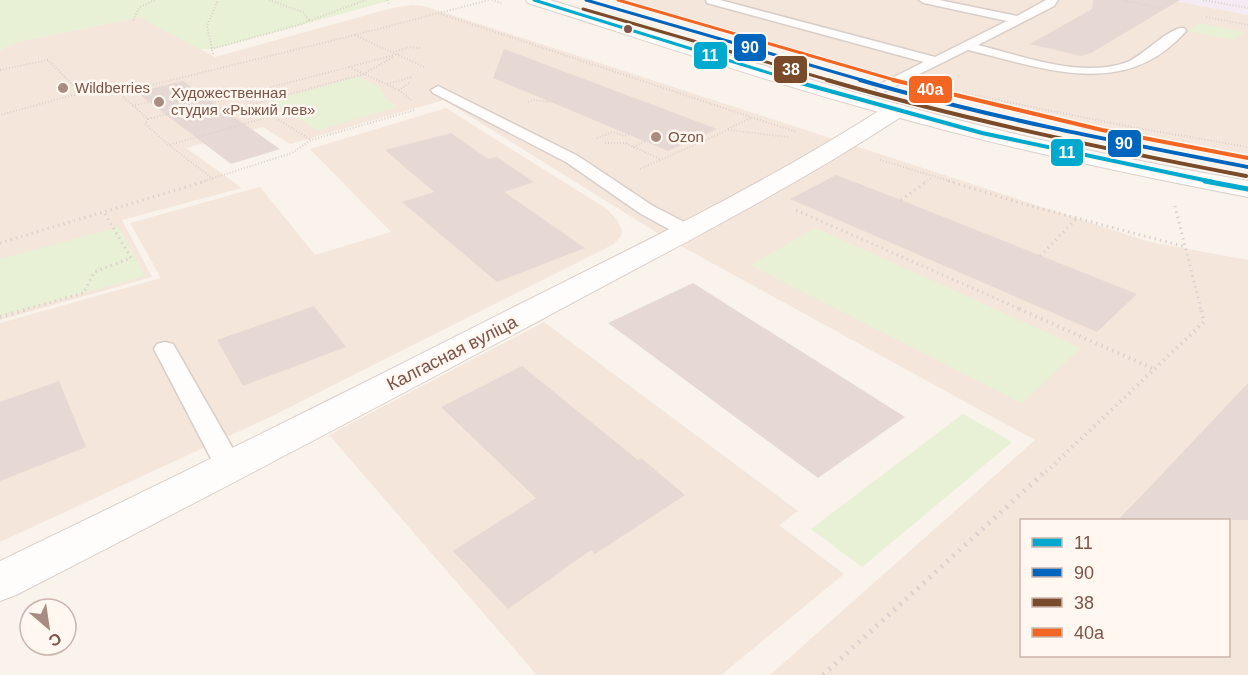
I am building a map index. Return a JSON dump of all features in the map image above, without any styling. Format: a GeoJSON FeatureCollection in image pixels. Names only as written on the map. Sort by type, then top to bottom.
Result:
{"type":"FeatureCollection","features":[{"type":"Feature","properties":{"kind":"main road"},"geometry":{"type":"LineString","coordinates":[[534,0],[889,99],[1090,158],[1248,189]]}},
{"type":"Feature","properties":{"kind":"main road"},"geometry":{"type":"LineString","coordinates":[[586,0],[889,99],[1015,120],[1248,167]]}},
{"type":"Feature","properties":{"kind":"main road","name":"Калгасная вуліца"},"geometry":{"type":"LineString","coordinates":[[0,582],[230,468],[687,231],[847,142],[889,99]]}},
{"type":"Feature","properties":{"kind":"lane"},"geometry":{"type":"LineString","coordinates":[[924,0],[1018,20]]}},
{"type":"Feature","properties":{"kind":"lane"},"geometry":{"type":"LineString","coordinates":[[968,10],[989,0]]}},
{"type":"Feature","properties":{"kind":"lane"},"geometry":{"type":"LineString","coordinates":[[889,99],[903,78],[1050,4],[1053,2],[1051,0]]}},
{"type":"Feature","properties":{"kind":"lane"},"geometry":{"type":"LineString","coordinates":[[711,1],[934,61]]}},
{"type":"Feature","properties":{"kind":"lane"},"geometry":{"type":"LineString","coordinates":[[967,46],[1056,67],[1083,70],[1112,69],[1132,65],[1180,31]]}},
{"type":"Feature","properties":{"kind":"lane"},"geometry":{"type":"LineString","coordinates":[[438,90],[572,159],[647,210],[687,231]]}},
{"type":"Feature","properties":{"kind":"lane"},"geometry":{"type":"LineString","coordinates":[[165,349],[230,468]]}},
{"type":"Feature","properties":{"kind":"path"},"geometry":{"type":"LineString","coordinates":[[133,20],[140,8],[155,0]]}},
{"type":"Feature","properties":{"kind":"path"},"geometry":{"type":"LineString","coordinates":[[213,54],[207,26],[218,0]]}},
{"type":"Feature","properties":{"kind":"path"},"geometry":{"type":"LineString","coordinates":[[269,0],[303,12],[310,21]]}},
{"type":"Feature","properties":{"kind":"path"},"geometry":{"type":"LineString","coordinates":[[211,49],[310,21],[366,0]]}},
{"type":"Feature","properties":{"kind":"path"},"geometry":{"type":"LineString","coordinates":[[387,0],[389,4]]}},
{"type":"Feature","properties":{"kind":"path"},"geometry":{"type":"LineString","coordinates":[[1203,0],[1248,8]]}},
{"type":"Feature","properties":{"kind":"path"},"geometry":{"type":"LineString","coordinates":[[441,14],[801,134]]}},
{"type":"Feature","properties":{"kind":"path"},"geometry":{"type":"LineString","coordinates":[[1202,16],[1248,25]]}},
{"type":"Feature","properties":{"kind":"path"},"geometry":{"type":"LineString","coordinates":[[0,115],[81,93],[119,93],[355,35]]}},
{"type":"Feature","properties":{"kind":"path"},"geometry":{"type":"LineString","coordinates":[[393,52],[410,47],[420,48]]}},
{"type":"Feature","properties":{"kind":"path"},"geometry":{"type":"LineString","coordinates":[[302,48],[307,50]]}},
{"type":"Feature","properties":{"kind":"path"},"geometry":{"type":"LineString","coordinates":[[213,179],[145,124],[148,119],[399,54],[364,74],[253,104]]}},
{"type":"Feature","properties":{"kind":"path"},"geometry":{"type":"LineString","coordinates":[[0,70],[48,60],[81,93]]}},
{"type":"Feature","properties":{"kind":"path"},"geometry":{"type":"LineString","coordinates":[[336,65],[344,68]]}},
{"type":"Feature","properties":{"kind":"path"},"geometry":{"type":"LineString","coordinates":[[349,67],[399,90]]}},
{"type":"Feature","properties":{"kind":"path"},"geometry":{"type":"LineString","coordinates":[[195,74],[200,76]]}},
{"type":"Feature","properties":{"kind":"path"},"geometry":{"type":"LineString","coordinates":[[903,78],[1079,117],[1248,147]]}},
{"type":"Feature","properties":{"kind":"path"},"geometry":{"type":"LineString","coordinates":[[119,93],[148,119]]}},
{"type":"Feature","properties":{"kind":"path"},"geometry":{"type":"LineString","coordinates":[[228,93],[253,104],[311,140]]}},
{"type":"Feature","properties":{"kind":"path"},"geometry":{"type":"LineString","coordinates":[[0,243],[292,153],[311,140],[454,99]]}},
{"type":"Feature","properties":{"kind":"path"},"geometry":{"type":"LineString","coordinates":[[131,106],[149,102]]}},
{"type":"Feature","properties":{"kind":"path"},"geometry":{"type":"LineString","coordinates":[[9,108],[14,111]]}},
{"type":"Feature","properties":{"kind":"path"},"geometry":{"type":"LineString","coordinates":[[169,145],[272,116]]}},
{"type":"Feature","properties":{"kind":"path"},"geometry":{"type":"LineString","coordinates":[[634,172],[751,118]]}},
{"type":"Feature","properties":{"kind":"path"},"geometry":{"type":"LineString","coordinates":[[728,130],[798,138]]}},
{"type":"Feature","properties":{"kind":"path"},"geometry":{"type":"LineString","coordinates":[[629,134],[624,136],[613,132],[595,141],[624,143],[661,160]]}},
{"type":"Feature","properties":{"kind":"path"},"geometry":{"type":"LineString","coordinates":[[632,147],[646,141]]}},
{"type":"Feature","properties":{"kind":"path"},"geometry":{"type":"LineString","coordinates":[[877,159],[1077,218],[1186,247]]}},
{"type":"Feature","properties":{"kind":"path"},"geometry":{"type":"LineString","coordinates":[[901,200],[933,176]]}},
{"type":"Feature","properties":{"kind":"path"},"geometry":{"type":"LineString","coordinates":[[823,675],[1086,435],[1204,322],[1173,199]]}},
{"type":"Feature","properties":{"kind":"path"},"geometry":{"type":"LineString","coordinates":[[793,208],[1154,369]]}},
{"type":"Feature","properties":{"kind":"path"},"geometry":{"type":"LineString","coordinates":[[0,317],[84,293],[94,272],[131,258],[104,212]]}},
{"type":"Feature","properties":{"kind":"path"},"geometry":{"type":"LineString","coordinates":[[1040,256],[1077,218]]}},
{"type":"Feature","properties":{"kind":"shaded area"},"geometry":{"type":"Polygon","coordinates":[[[628,0],[1171,0],[1248,15],[1248,154],[1061,119],[955,96],[847,67],[628,0]]]}},
{"type":"Feature","properties":{"kind":"shaded area"},"geometry":{"type":"Polygon","coordinates":[[[1171,0],[1248,0],[1248,15],[1171,0]]]}},
{"type":"Feature","properties":{"kind":"shaded area"},"geometry":{"type":"Polygon","coordinates":[[[424,6],[1150,242],[1248,260],[1248,675],[770,675],[1035,440],[659,234],[444,100],[290,144],[263,127],[186,148],[242,188],[122,220],[152,277],[0,320],[0,50],[17,42],[140,17],[215,57],[392,8],[424,6]]]}},
{"type":"Feature","properties":{"kind":"shaded area"},"geometry":{"type":"Polygon","coordinates":[[[446,108],[607,209],[617,220],[622,230],[621,236],[614,244],[268,418],[0,542],[0,323],[161,278],[130,223],[260,187],[315,255],[391,232],[310,149],[446,108]]]}},
{"type":"Feature","properties":{"kind":"shaded area"},"geometry":{"type":"Polygon","coordinates":[[[544,322],[798,511],[779,525],[844,574],[721,675],[537,675],[329,435],[544,322]]]}},
{"type":"Feature","properties":{"kind":"green space"},"geometry":{"type":"Polygon","coordinates":[[[0,0],[392,0],[214,49],[199,49],[140,17],[17,42],[0,50],[0,0]]]}},
{"type":"Feature","properties":{"kind":"green space"},"geometry":{"type":"Polygon","coordinates":[[[556,0],[634,20],[757,59],[556,0]]]}},
{"type":"Feature","properties":{"kind":"green space"},"geometry":{"type":"Polygon","coordinates":[[[1199,23],[1245,32],[1234,40],[1187,31],[1199,23]]]}},
{"type":"Feature","properties":{"kind":"green space"},"geometry":{"type":"Polygon","coordinates":[[[763,61],[939,110],[937,112],[915,106],[763,61]]]}},
{"type":"Feature","properties":{"kind":"green space"},"geometry":{"type":"Polygon","coordinates":[[[357,77],[380,87],[386,99],[398,107],[318,130],[269,101],[357,77]]]}},
{"type":"Feature","properties":{"kind":"green space"},"geometry":{"type":"Polygon","coordinates":[[[959,115],[1096,146],[1248,176],[1248,179],[1095,149],[958,117],[959,115]]]}},
{"type":"Feature","properties":{"kind":"green space"},"geometry":{"type":"Polygon","coordinates":[[[119,227],[145,276],[0,316],[0,259],[119,227]]]}},
{"type":"Feature","properties":{"kind":"green space"},"geometry":{"type":"Polygon","coordinates":[[[816,228],[1081,348],[1022,403],[750,265],[816,228]]]}},
{"type":"Feature","properties":{"kind":"green space"},"geometry":{"type":"Polygon","coordinates":[[[963,414],[1012,442],[862,567],[811,529],[963,414]]]}},
{"type":"Feature","properties":{"kind":"building"},"geometry":{"type":"Polygon","coordinates":[[[1093,0],[1180,0],[1091,53],[1081,56],[1030,44],[1092,9],[1093,0]]]}},
{"type":"Feature","properties":{"kind":"building"},"geometry":{"type":"Polygon","coordinates":[[[504,49],[717,129],[668,151],[493,78],[504,49]]]}},
{"type":"Feature","properties":{"kind":"building"},"geometry":{"type":"Polygon","coordinates":[[[183,81],[280,149],[231,164],[136,92],[183,81]]]}},
{"type":"Feature","properties":{"kind":"building"},"geometry":{"type":"Polygon","coordinates":[[[451,133],[488,159],[497,157],[534,182],[504,192],[585,248],[497,282],[402,202],[434,192],[385,150],[451,133]]]}},
{"type":"Feature","properties":{"kind":"building"},"geometry":{"type":"Polygon","coordinates":[[[836,175],[1137,294],[1097,332],[790,199],[836,175]]]}},
{"type":"Feature","properties":{"kind":"building"},"geometry":{"type":"Polygon","coordinates":[[[693,283],[905,417],[818,478],[608,323],[693,283]]]}},
{"type":"Feature","properties":{"kind":"building"},"geometry":{"type":"Polygon","coordinates":[[[314,306],[346,347],[243,386],[217,340],[314,306]]]}},
{"type":"Feature","properties":{"kind":"building"},"geometry":{"type":"Polygon","coordinates":[[[522,366],[685,495],[595,554],[591,550],[508,609],[453,551],[536,498],[441,407],[522,366]]]}},
{"type":"Feature","properties":{"kind":"building"},"geometry":{"type":"Polygon","coordinates":[[[59,381],[86,447],[0,481],[0,402],[59,381]]]}},
{"type":"Feature","properties":{"kind":"building"},"geometry":{"type":"Polygon","coordinates":[[[1248,383],[1248,520],[1119,519],[1248,383]]]}},
{"type":"Feature","properties":{"kind":"transit line","name":"11"},"geometry":{"type":"LineString","coordinates":[[534,0],[804,84],[938,122],[1070,153],[1248,189]]}},
{"type":"Feature","properties":{"kind":"transit line","name":"90"},"geometry":{"type":"LineString","coordinates":[[586,0],[913,95],[1100,139],[1248,167]]}},
{"type":"Feature","properties":{"kind":"transit line","name":"40а"},"geometry":{"type":"LineString","coordinates":[[618,0],[915,86],[1102,130],[1248,158]]}},
{"type":"Feature","properties":{"kind":"transit line","name":"38"},"geometry":{"type":"LineString","coordinates":[[583,9],[911,104],[1098,148],[1246,176]]}},
{"type":"Feature","properties":{"kind":"place","name":"Wildberries"},"geometry":{"type":"Point","coordinates":[63,88]}},
{"type":"Feature","properties":{"kind":"place","name":"Художественная студия «Рыжий лев»"},"geometry":{"type":"Point","coordinates":[159,102]}},
{"type":"Feature","properties":{"kind":"place","name":"Ozon"},"geometry":{"type":"Point","coordinates":[656,137]}}]}
